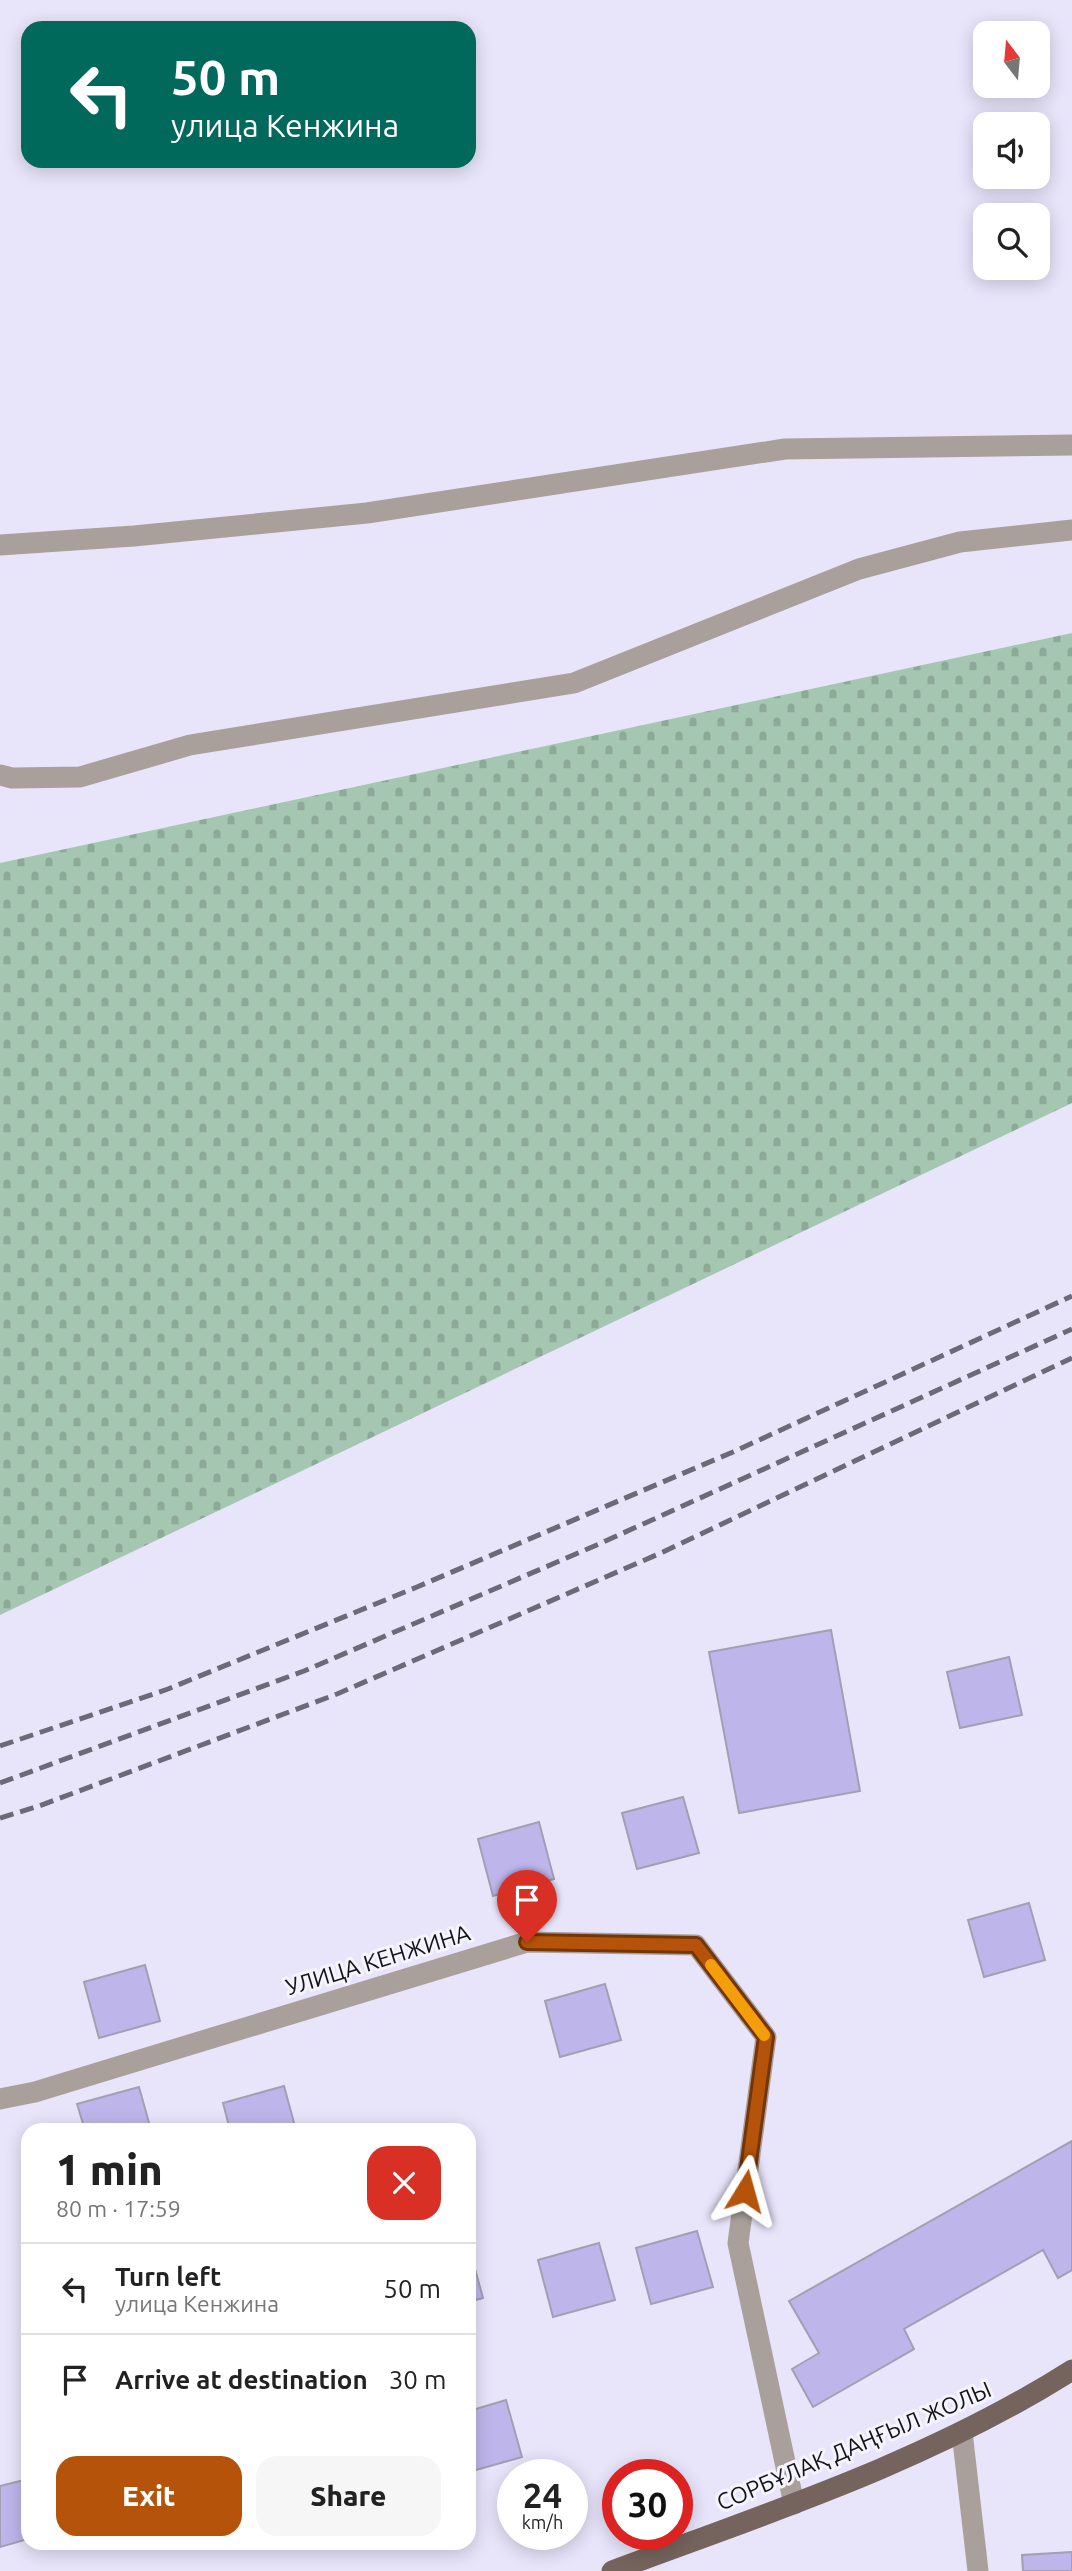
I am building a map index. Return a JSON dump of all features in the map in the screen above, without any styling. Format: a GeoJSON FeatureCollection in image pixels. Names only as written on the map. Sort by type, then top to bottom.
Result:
{"type":"FeatureCollection","features":[{"type":"Feature","properties":{"kind":"main road","name":"СОРБҰЛАҚ ДАҢҒЫЛ ЖОЛЫ"},"geometry":{"type":"LineString","coordinates":[[612,2571],[794,2504],[962,2432],[1020,2403],[1072,2370]]}},
{"type":"Feature","properties":{"kind":"street"},"geometry":{"type":"LineString","coordinates":[[0,545],[134,536],[367,513],[785,449],[1072,445]]}},
{"type":"Feature","properties":{"kind":"street"},"geometry":{"type":"LineString","coordinates":[[0,775],[12,778],[79,776],[190,745],[574,683],[859,569],[960,542],[1072,530]]}},
{"type":"Feature","properties":{"kind":"street","name":"УЛИЦА КЕНЖИНА"},"geometry":{"type":"LineString","coordinates":[[0,2099],[35,2092],[527,1942],[696,1945],[766,2037],[738,2243],[794,2504]]}},
{"type":"Feature","properties":{"kind":"street"},"geometry":{"type":"LineString","coordinates":[[962,2432],[978,2571]]}},
{"type":"Feature","properties":{"kind":"green space"},"geometry":{"type":"Polygon","coordinates":[[[1072,633],[1072,1103],[0,1615],[0,863],[1072,633]]]}},
{"type":"Feature","properties":{"kind":"building"},"geometry":{"type":"Polygon","coordinates":[[[831,1630],[860,1791],[739,1813],[709,1652],[831,1630]]]}},
{"type":"Feature","properties":{"kind":"building"},"geometry":{"type":"Polygon","coordinates":[[[1009,1657],[1022,1715],[960,1728],[947,1672],[1009,1657]]]}},
{"type":"Feature","properties":{"kind":"building"},"geometry":{"type":"Polygon","coordinates":[[[683,1797],[699,1853],[637,1869],[622,1813],[683,1797]]]}},
{"type":"Feature","properties":{"kind":"building"},"geometry":{"type":"Polygon","coordinates":[[[539,1822],[554,1879],[493,1896],[478,1839],[539,1822]]]}},
{"type":"Feature","properties":{"kind":"building"},"geometry":{"type":"Polygon","coordinates":[[[1029,1903],[1045,1960],[984,1977],[968,1920],[1029,1903]]]}},
{"type":"Feature","properties":{"kind":"building"},"geometry":{"type":"Polygon","coordinates":[[[145,1965],[160,2021],[99,2038],[84,1982],[145,1965]]]}},
{"type":"Feature","properties":{"kind":"building"},"geometry":{"type":"Polygon","coordinates":[[[605,1984],[621,2040],[560,2057],[545,2001],[605,1984]]]}},
{"type":"Feature","properties":{"kind":"building"},"geometry":{"type":"Polygon","coordinates":[[[284,2086],[294,2123],[228,2123],[223,2103],[284,2086]]]}},
{"type":"Feature","properties":{"kind":"building"},"geometry":{"type":"Polygon","coordinates":[[[139,2087],[149,2123],[83,2123],[77,2104],[139,2087]]]}},
{"type":"Feature","properties":{"kind":"building"},"geometry":{"type":"Polygon","coordinates":[[[1072,2141],[1072,2270],[1058,2278],[1043,2250],[904,2329],[914,2349],[813,2407],[792,2369],[819,2353],[789,2301],[1072,2141]]]}},
{"type":"Feature","properties":{"kind":"building"},"geometry":{"type":"Polygon","coordinates":[[[697,2231],[713,2287],[651,2304],[636,2248],[697,2231]]]}},
{"type":"Feature","properties":{"kind":"building"},"geometry":{"type":"Polygon","coordinates":[[[599,2243],[615,2300],[553,2317],[538,2260],[599,2243]]]}},
{"type":"Feature","properties":{"kind":"building"},"geometry":{"type":"Polygon","coordinates":[[[476,2272],[483,2298],[476,2300],[476,2272]]]}},
{"type":"Feature","properties":{"kind":"building"},"geometry":{"type":"Polygon","coordinates":[[[506,2400],[522,2457],[497,2459],[497,2464],[476,2470],[476,2409],[506,2400]]]}},
{"type":"Feature","properties":{"kind":"building"},"geometry":{"type":"Polygon","coordinates":[[[21,2481],[21,2541],[0,2547],[0,2486],[21,2481]]]}},
{"type":"Feature","properties":{"kind":"building"},"geometry":{"type":"Polygon","coordinates":[[[1072,2552],[1072,2571],[1023,2571],[1022,2555],[1072,2552]]]}},
{"type":"Feature","properties":{"kind":"railway"},"geometry":{"type":"LineString","coordinates":[[0,1746],[168,1689],[417,1587],[733,1452],[1072,1296]]}},
{"type":"Feature","properties":{"kind":"railway"},"geometry":{"type":"LineString","coordinates":[[0,1783],[304,1671],[599,1544],[1072,1329]]}},
{"type":"Feature","properties":{"kind":"railway"},"geometry":{"type":"LineString","coordinates":[[0,1818],[39,1806],[337,1694],[663,1552],[1072,1358]]}},
{"type":"Feature","properties":{"kind":"slow traffic"},"geometry":{"type":"LineString","coordinates":[[711,1965],[764,2035]]}},
{"type":"Feature","properties":{"kind":"route"},"geometry":{"type":"LineString","coordinates":[[527,1942],[696,1945],[766,2037],[745,2191]]}}]}
